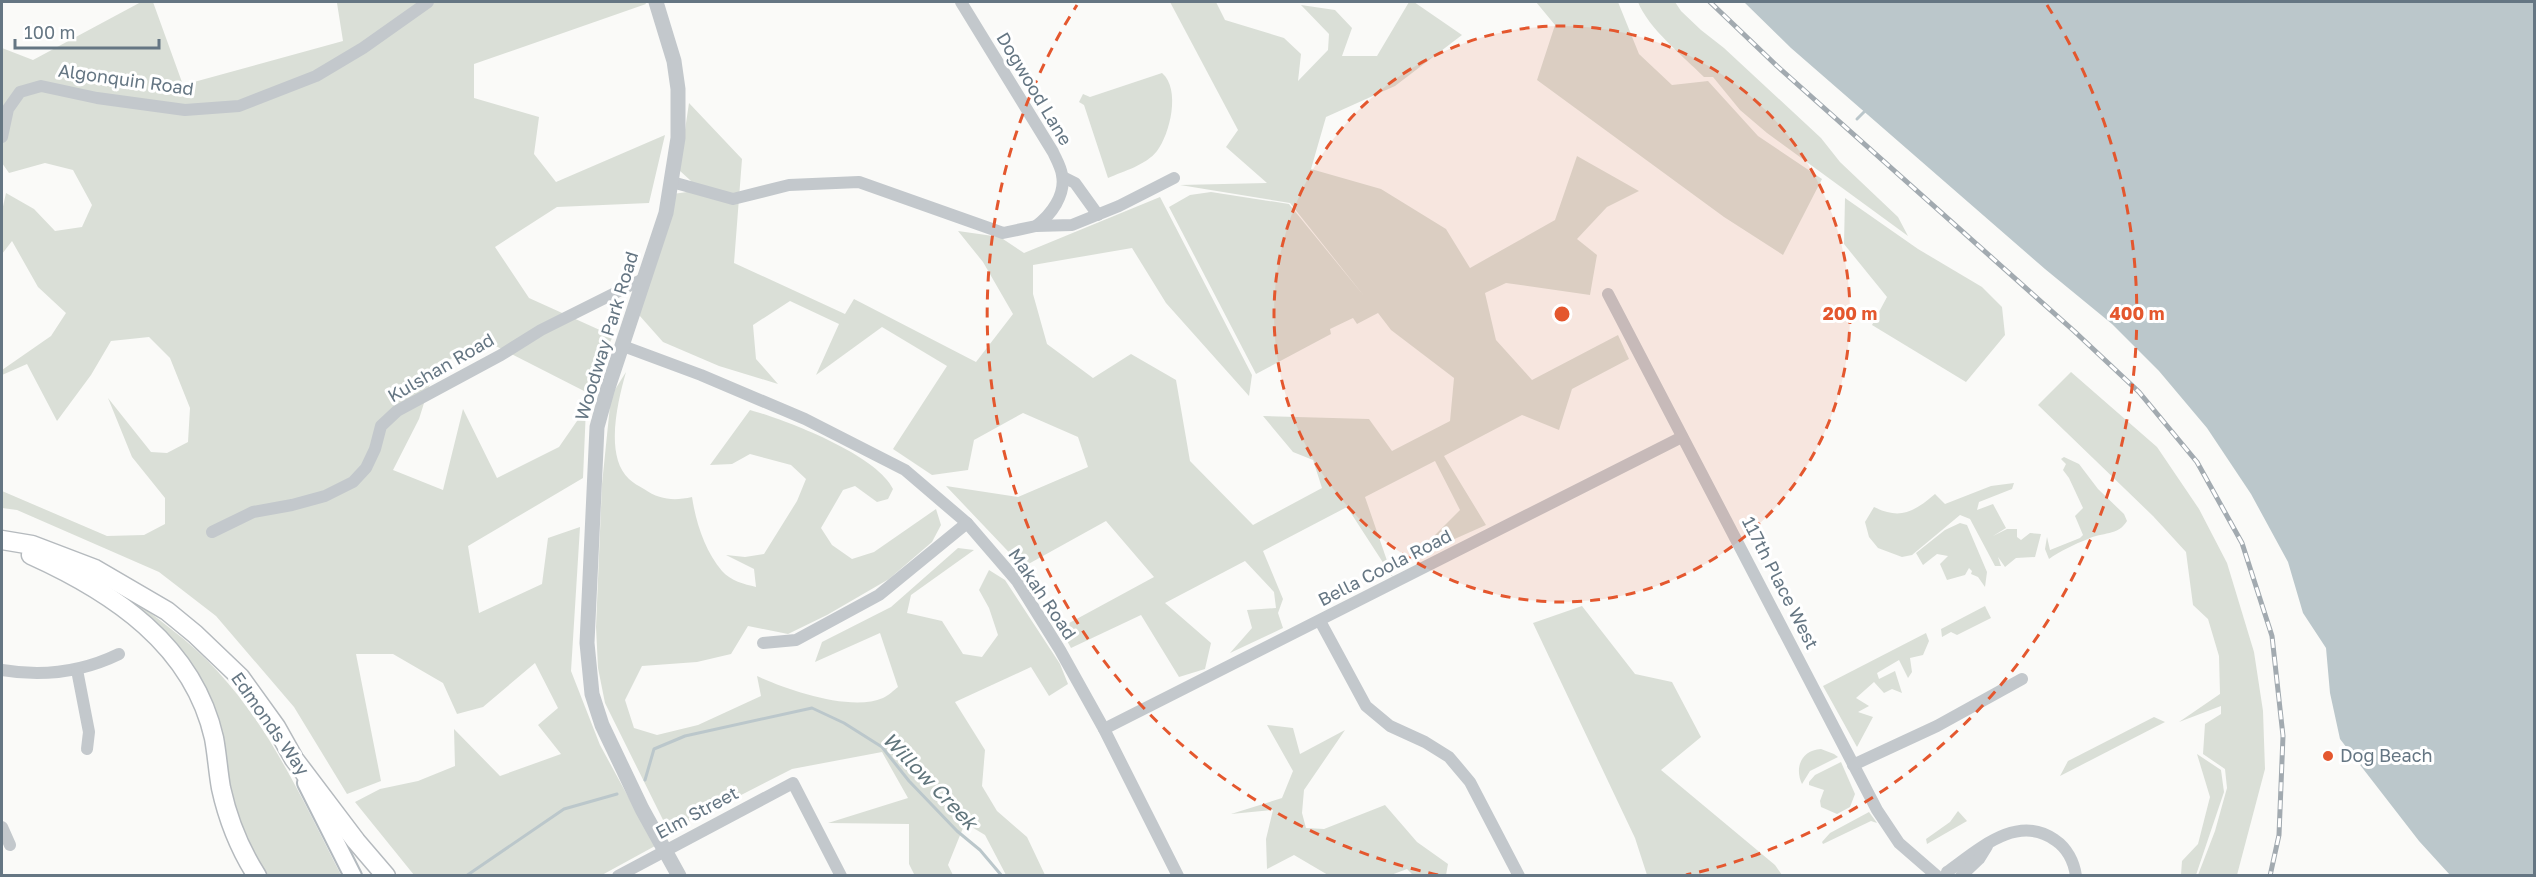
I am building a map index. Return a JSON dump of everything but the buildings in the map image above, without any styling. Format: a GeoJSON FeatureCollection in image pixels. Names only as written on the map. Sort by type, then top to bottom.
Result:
{"type":"FeatureCollection","features":[{"type":"Feature","properties":{"kind":"main road","name":"Edmonds Way"},"geometry":{"type":"LineString","coordinates":[[2,541],[32,545],[95,569],[166,611],[240,676],[276,727],[294,759],[356,841],[386,876]]}},
{"type":"Feature","properties":{"kind":"main road","name":"Edmonds Way"},"geometry":{"type":"LineString","coordinates":[[2,541],[42,560],[119,604],[153,631],[178,659],[192,682],[210,723],[231,826],[257,876]]}},
{"type":"Feature","properties":{"kind":"main road"},"geometry":{"type":"LineString","coordinates":[[294,759],[353,876]]}},
{"type":"Feature","properties":{"kind":"street","name":"Algonquin Road"},"geometry":{"type":"LineString","coordinates":[[2,137],[8,109],[20,92],[40,86],[96,98],[185,110],[238,106],[316,76],[363,48],[428,2]]}},
{"type":"Feature","properties":{"kind":"street","name":"Woodway Park Road"},"geometry":{"type":"LineString","coordinates":[[656,2],[674,61],[678,89],[678,138],[666,213],[597,427],[587,643],[589,678],[597,709],[642,809],[679,876]]}},
{"type":"Feature","properties":{"kind":"street","name":"Dogwood Lane"},"geometry":{"type":"LineString","coordinates":[[960,2],[1053,152],[1063,177]]}},
{"type":"Feature","properties":{"kind":"street"},"geometry":{"type":"LineString","coordinates":[[1036,226],[1050,216],[1058,199],[1063,177],[1075,183],[1098,215]]}},
{"type":"Feature","properties":{"kind":"street"},"geometry":{"type":"LineString","coordinates":[[672,182],[733,199],[789,184],[859,182],[1003,233],[1036,226],[1072,225],[1174,178]]}},
{"type":"Feature","properties":{"kind":"street","name":"Kulshan Road"},"geometry":{"type":"LineString","coordinates":[[213,532],[253,512],[325,496],[353,482],[366,468],[375,449],[381,426],[398,411],[501,355],[541,330],[645,278]]}},
{"type":"Feature","properties":{"kind":"street","name":"117th Place West"},"geometry":{"type":"LineString","coordinates":[[1608,294],[1877,810],[1899,843],[1944,875]]}},
{"type":"Feature","properties":{"kind":"street","name":"Makah Road"},"geometry":{"type":"LineString","coordinates":[[623,346],[701,375],[805,419],[897,466],[967,522],[1017,581],[1060,650],[1104,729],[1178,876]]}},
{"type":"Feature","properties":{"kind":"street","name":"Bella Coola Road"},"geometry":{"type":"LineString","coordinates":[[1104,729],[1682,437]]}},
{"type":"Feature","properties":{"kind":"street"},"geometry":{"type":"LineString","coordinates":[[763,643],[796,640],[879,595],[967,522]]}},
{"type":"Feature","properties":{"kind":"street"},"geometry":{"type":"LineString","coordinates":[[1320,621],[1366,706],[1390,726],[1424,741],[1449,757],[1470,782],[1519,876]]}},
{"type":"Feature","properties":{"kind":"street"},"geometry":{"type":"LineString","coordinates":[[2,670],[44,673],[77,670],[119,654]]}},
{"type":"Feature","properties":{"kind":"street"},"geometry":{"type":"LineString","coordinates":[[77,670],[89,732],[87,749]]}},
{"type":"Feature","properties":{"kind":"street"},"geometry":{"type":"LineString","coordinates":[[1853,765],[1937,726],[2022,679]]}},
{"type":"Feature","properties":{"kind":"street","name":"Elm Street"},"geometry":{"type":"LineString","coordinates":[[618,876],[793,783],[841,876]]}},
{"type":"Feature","properties":{"kind":"street"},"geometry":{"type":"LineString","coordinates":[[2,827],[10,845]]}},
{"type":"Feature","properties":{"kind":"street"},"geometry":{"type":"LineString","coordinates":[[1944,875],[1999,837],[2019,830],[2036,830],[2061,843],[2076,876]]}},
{"type":"Feature","properties":{"kind":"street"},"geometry":{"type":"LineString","coordinates":[[1961,876],[1979,859],[1988,845]]}},
{"type":"Feature","properties":{"kind":"shaded area"},"geometry":{"type":"Polygon","coordinates":[[[141,2],[153,2],[183,85],[343,41],[337,3],[341,2],[645,2],[646,4],[474,64],[474,98],[539,117],[534,154],[556,182],[665,135],[649,203],[557,207],[495,247],[529,298],[613,336],[586,392],[484,340],[435,368],[419,419],[393,470],[443,490],[463,409],[497,478],[559,447],[586,408],[583,478],[468,546],[479,613],[542,584],[548,538],[580,527],[571,671],[600,745],[655,846],[602,875],[414,875],[355,802],[380,789],[418,781],[455,766],[454,729],[500,776],[561,754],[538,725],[558,708],[535,663],[483,707],[457,714],[443,683],[393,654],[356,654],[381,781],[347,794],[294,707],[216,616],[159,572],[17,510],[2,508],[2,491],[107,536],[144,535],[165,524],[165,498],[132,457],[108,398],[151,452],[167,453],[188,442],[190,408],[170,358],[149,337],[111,341],[91,375],[57,421],[27,364],[2,375],[2,370],[51,336],[66,313],[38,287],[12,241],[2,254],[2,211],[6,193],[34,209],[55,231],[82,227],[92,205],[73,170],[45,163],[9,173],[2,163],[2,48],[33,60],[141,2]]]}},
{"type":"Feature","properties":{"kind":"shaded area"},"geometry":{"type":"Polygon","coordinates":[[[1170,2],[1216,2],[1225,20],[1284,38],[1301,54],[1298,81],[1328,50],[1329,34],[1301,5],[1335,10],[1352,28],[1342,56],[1377,56],[1409,2],[1414,2],[1462,35],[1395,86],[1326,117],[1311,169],[1381,189],[1446,229],[1470,268],[1555,220],[1577,156],[1639,191],[1607,207],[1577,239],[1597,255],[1590,295],[1506,283],[1485,293],[1496,340],[1532,380],[1618,335],[1629,359],[1572,389],[1559,430],[1522,415],[1444,456],[1486,525],[1412,558],[1460,510],[1435,461],[1365,497],[1393,578],[1347,507],[1263,551],[1283,599],[1278,613],[1283,628],[1230,653],[1252,628],[1247,610],[1276,608],[1274,592],[1245,561],[1165,603],[1211,643],[1205,669],[1179,677],[1141,615],[1071,648],[1060,628],[1154,577],[1106,521],[1023,567],[946,486],[1018,497],[1088,467],[1078,437],[1023,413],[974,440],[968,470],[932,475],[893,449],[947,366],[882,327],[816,375],[839,324],[790,301],[753,325],[756,359],[778,384],[719,366],[663,342],[639,315],[673,194],[687,192],[691,181],[679,170],[689,103],[742,159],[734,263],[845,314],[854,299],[976,362],[1013,314],[983,262],[958,231],[1000,237],[1024,253],[1160,197],[1252,375],[1249,396],[1166,303],[1132,248],[1033,265],[1033,294],[1047,344],[1093,378],[1131,354],[1176,380],[1190,461],[1253,525],[1322,488],[1313,460],[1293,452],[1263,416],[1369,419],[1392,451],[1450,421],[1454,378],[1391,330],[1378,313],[1357,324],[1353,318],[1330,329],[1331,334],[1256,374],[1169,207],[1190,195],[1211,192],[1289,204],[1364,296],[1290,203],[1180,185],[1267,183],[1226,147],[1238,130],[1170,2]]]}},
{"type":"Feature","properties":{"kind":"shaded area"},"geometry":{"type":"Polygon","coordinates":[[[1536,2],[1618,2],[1639,54],[1672,85],[1708,81],[1758,136],[1822,179],[1783,255],[1724,217],[1537,80],[1555,25],[1536,2]]]}},
{"type":"Feature","properties":{"kind":"shaded area"},"geometry":{"type":"Polygon","coordinates":[[[1638,2],[1675,2],[1701,30],[1724,48],[1821,138],[1840,162],[1898,217],[1908,236],[1767,133],[1740,110],[1713,77],[1704,77],[1667,42],[1650,22],[1638,2]]]}},
{"type":"Feature","properties":{"kind":"shaded area"},"geometry":{"type":"Polygon","coordinates":[[[1744,2],[2534,2],[2534,875],[2450,875],[2419,841],[2340,739],[2330,693],[2326,648],[2303,613],[2288,562],[2251,494],[2207,428],[2159,371],[2112,324],[2045,269],[1791,48],[1744,2]]]}},
{"type":"Feature","properties":{"kind":"shaded area"},"geometry":{"type":"Polygon","coordinates":[[[1162,73],[1168,80],[1172,100],[1169,123],[1162,143],[1147,160],[1108,178],[1084,105],[1079,102],[1083,94],[1090,97],[1162,73]]]}},
{"type":"Feature","properties":{"kind":"shaded area"},"geometry":{"type":"Polygon","coordinates":[[[1845,198],[1918,249],[1982,287],[2002,307],[2005,335],[1966,382],[1872,325],[1887,297],[1844,244],[1845,198]]]}},
{"type":"Feature","properties":{"kind":"shaded area"},"geometry":{"type":"Polygon","coordinates":[[[626,372],[615,427],[617,457],[621,469],[632,482],[650,493],[673,499],[692,497],[706,546],[722,571],[734,580],[756,587],[754,569],[726,555],[745,557],[764,554],[797,501],[806,479],[791,465],[750,454],[732,464],[710,465],[750,410],[829,440],[869,464],[884,476],[893,489],[888,499],[877,502],[855,486],[843,490],[821,528],[832,545],[852,559],[874,552],[936,509],[941,525],[932,542],[889,579],[827,615],[788,634],[748,626],[731,654],[697,662],[642,666],[625,700],[634,728],[657,735],[698,725],[761,696],[757,676],[802,693],[837,701],[870,702],[885,697],[898,687],[880,633],[815,662],[822,642],[891,607],[958,548],[974,550],[911,595],[907,613],[942,621],[963,654],[982,657],[998,635],[989,608],[979,590],[989,570],[1005,580],[1060,664],[1068,684],[1049,696],[1031,667],[955,702],[985,750],[982,786],[997,811],[1027,837],[1045,875],[1006,875],[985,835],[965,823],[948,865],[953,875],[915,876],[909,864],[909,824],[828,823],[908,798],[882,752],[792,769],[669,832],[605,703],[598,668],[596,627],[602,484],[611,396],[626,372]]]}},
{"type":"Feature","properties":{"kind":"shaded area"},"geometry":{"type":"Polygon","coordinates":[[[2071,372],[2157,447],[2199,509],[2227,563],[2254,652],[2263,711],[2265,769],[2237,875],[2198,875],[2215,831],[2227,788],[2225,769],[2203,754],[2205,724],[2221,714],[2221,706],[2179,722],[2220,694],[2219,656],[2208,619],[2193,605],[2186,552],[2153,516],[2038,405],[2071,372]]]}},
{"type":"Feature","properties":{"kind":"shaded area"},"geometry":{"type":"Polygon","coordinates":[[[2064,457],[2079,464],[2098,489],[2124,514],[2127,521],[2119,529],[2083,541],[2049,559],[2045,549],[2047,537],[2050,550],[2083,535],[2075,516],[2083,508],[2063,470],[2066,464],[2061,459],[2064,457]]]}},
{"type":"Feature","properties":{"kind":"shaded area"},"geometry":{"type":"Polygon","coordinates":[[[2014,483],[2012,489],[1979,502],[1977,510],[1993,504],[2006,528],[1993,536],[2007,529],[2017,529],[2017,537],[2021,540],[2030,533],[2041,534],[2035,557],[2016,558],[2005,567],[1998,557],[2001,566],[1995,566],[1970,519],[1960,515],[1912,555],[1902,557],[1878,548],[1869,537],[1865,522],[1874,507],[1892,513],[1906,512],[1935,494],[1945,504],[1991,486],[2014,483]]]}},
{"type":"Feature","properties":{"kind":"shaded area"},"geometry":{"type":"Polygon","coordinates":[[[1960,523],[1967,525],[1987,572],[1985,587],[1978,577],[1971,574],[1972,571],[1969,568],[1965,575],[1947,580],[1940,564],[1948,556],[1937,554],[1923,565],[1916,553],[1945,530],[1960,523]]]}},
{"type":"Feature","properties":{"kind":"shaded area"},"geometry":{"type":"Polygon","coordinates":[[[125,598],[149,612],[171,629],[201,654],[227,681],[250,711],[289,774],[341,875],[263,875],[242,840],[217,731],[125,598]]]}},
{"type":"Feature","properties":{"kind":"shaded area"},"geometry":{"type":"Polygon","coordinates":[[[1582,606],[1635,674],[1672,682],[1701,737],[1661,770],[1775,865],[1782,875],[1647,875],[1635,838],[1533,623],[1582,606]]]}},
{"type":"Feature","properties":{"kind":"shaded area"},"geometry":{"type":"Polygon","coordinates":[[[1985,606],[1991,618],[1957,635],[1951,632],[1942,637],[1941,629],[1985,606]]]}},
{"type":"Feature","properties":{"kind":"shaded area"},"geometry":{"type":"Polygon","coordinates":[[[1926,633],[1929,641],[1923,655],[1910,658],[1912,672],[1908,678],[1899,660],[1877,673],[1879,679],[1895,671],[1902,693],[1892,689],[1884,693],[1874,682],[1856,698],[1869,706],[1858,712],[1873,717],[1857,747],[1823,686],[1926,633]]]}},
{"type":"Feature","properties":{"kind":"shaded area"},"geometry":{"type":"Polygon","coordinates":[[[2154,717],[2165,722],[2060,776],[2068,761],[2154,717]]]}},
{"type":"Feature","properties":{"kind":"shaded area"},"geometry":{"type":"Polygon","coordinates":[[[1267,725],[1293,728],[1300,754],[1345,730],[1304,790],[1302,813],[1306,828],[1324,829],[1385,805],[1417,842],[1448,864],[1446,875],[1413,875],[1407,869],[1391,875],[1328,875],[1294,855],[1267,869],[1266,839],[1273,810],[1231,814],[1282,798],[1293,771],[1267,725]]]}},
{"type":"Feature","properties":{"kind":"shaded area"},"geometry":{"type":"Polygon","coordinates":[[[1821,749],[1838,757],[1810,771],[1802,784],[1799,772],[1801,760],[1809,752],[1821,749]]]}},
{"type":"Feature","properties":{"kind":"shaded area"},"geometry":{"type":"Polygon","coordinates":[[[2197,754],[2221,770],[2224,792],[2196,875],[2181,875],[2182,861],[2198,844],[2210,797],[2197,754]]]}},
{"type":"Feature","properties":{"kind":"shaded area"},"geometry":{"type":"Polygon","coordinates":[[[1841,762],[1855,794],[1850,807],[1837,814],[1821,807],[1820,801],[1824,790],[1809,785],[1809,782],[1815,775],[1841,762]]]}},
{"type":"Feature","properties":{"kind":"shaded area"},"geometry":{"type":"Polygon","coordinates":[[[1958,811],[1967,821],[1927,844],[1926,839],[1950,822],[1958,811]]]}},
{"type":"Feature","properties":{"kind":"shaded area"},"geometry":{"type":"Polygon","coordinates":[[[1869,812],[1877,823],[1871,821],[1823,844],[1822,842],[1830,833],[1869,812]]]}},
{"type":"Feature","properties":{"kind":"waterway"},"geometry":{"type":"LineString","coordinates":[[1857,119],[1865,111]]}},
{"type":"Feature","properties":{"kind":"waterway","name":"Willow Creek"},"geometry":{"type":"LineString","coordinates":[[645,780],[654,749],[685,736],[812,708],[844,723],[882,747],[909,781],[957,831],[980,850],[1002,876]]}},
{"type":"Feature","properties":{"kind":"waterway","name":"Willow Creek"},"geometry":{"type":"LineString","coordinates":[[466,876],[564,809],[617,794]]}},
{"type":"Feature","properties":{"kind":"railway"},"geometry":{"type":"LineString","coordinates":[[1710,2],[1777,66],[2074,331],[2139,392],[2197,462],[2242,543],[2272,636],[2283,736],[2279,835],[2270,876]]}},
{"type":"Feature","properties":{"kind":"place","name":"Dog Beach"},"geometry":{"type":"Point","coordinates":[2328,756]}}]}
